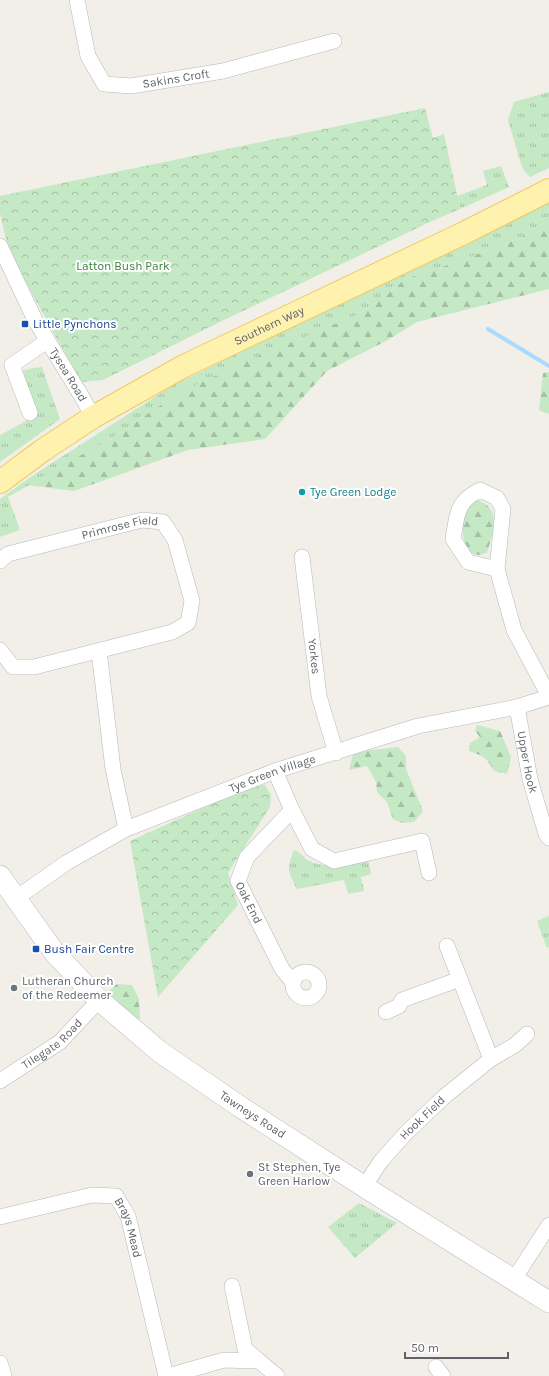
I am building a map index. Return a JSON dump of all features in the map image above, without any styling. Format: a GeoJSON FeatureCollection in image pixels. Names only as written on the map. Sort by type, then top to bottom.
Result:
{"type":"FeatureCollection","features":[{"type":"Feature","properties":{"kind":"main road","name":"Southern Way"},"geometry":{"type":"LineString","coordinates":[[0,482],[42,450],[92,417],[184,366],[464,233],[549,190]]}},
{"type":"Feature","properties":{"kind":"street","name":"Sakins Croft"},"geometry":{"type":"LineString","coordinates":[[77,0],[88,56],[104,84],[131,86],[223,71],[334,41]]}},
{"type":"Feature","properties":{"kind":"street","name":"Tysea Road"},"geometry":{"type":"LineString","coordinates":[[1,250],[35,320],[82,397],[92,417]]}},
{"type":"Feature","properties":{"kind":"street"},"geometry":{"type":"LineString","coordinates":[[30,413],[12,365],[48,341]]}},
{"type":"Feature","properties":{"kind":"street","name":"Tye Green Village"},"geometry":{"type":"LineString","coordinates":[[15,899],[66,863],[126,829],[275,770],[336,753],[418,726],[517,707],[549,697],[514,630],[497,569],[503,509],[497,498],[480,490],[470,495],[458,510],[454,539],[468,562],[497,569]]}},
{"type":"Feature","properties":{"kind":"street","name":"Primrose Field"},"geometry":{"type":"LineString","coordinates":[[0,561],[8,554],[142,520],[163,522],[175,540],[192,601],[188,622],[172,632],[99,651],[34,667],[13,667],[0,650]]}},
{"type":"Feature","properties":{"kind":"street","name":"Yorkes"},"geometry":{"type":"LineString","coordinates":[[302,557],[319,696],[336,753]]}},
{"type":"Feature","properties":{"kind":"street"},"geometry":{"type":"LineString","coordinates":[[99,651],[113,769],[126,829]]}},
{"type":"Feature","properties":{"kind":"street","name":"Upper Hook"},"geometry":{"type":"LineString","coordinates":[[517,707],[530,779],[546,834],[549,838]]}},
{"type":"Feature","properties":{"kind":"street"},"geometry":{"type":"LineString","coordinates":[[275,770],[292,810],[312,848],[334,861],[422,841],[429,873]]}},
{"type":"Feature","properties":{"kind":"street","name":"Oak End"},"geometry":{"type":"LineString","coordinates":[[292,810],[248,856],[238,881],[282,969],[293,982]]}},
{"type":"Feature","properties":{"kind":"street","name":"Tawneys Road"},"geometry":{"type":"LineString","coordinates":[[0,876],[54,952],[99,1000],[160,1052],[242,1108],[364,1187],[549,1302]]}},
{"type":"Feature","properties":{"kind":"street"},"geometry":{"type":"LineString","coordinates":[[447,946],[491,1059]]}},
{"type":"Feature","properties":{"kind":"street"},"geometry":{"type":"LineString","coordinates":[[386,1012],[399,1006],[402,1000],[460,979]]}},
{"type":"Feature","properties":{"kind":"street","name":"Tilegate Road"},"geometry":{"type":"LineString","coordinates":[[1,1078],[60,1042],[99,1000]]}},
{"type":"Feature","properties":{"kind":"street","name":"Hook Field"},"geometry":{"type":"LineString","coordinates":[[364,1187],[381,1161],[406,1133],[449,1092],[491,1059],[515,1045],[527,1034]]}},
{"type":"Feature","properties":{"kind":"street","name":"Brays Mead"},"geometry":{"type":"LineString","coordinates":[[0,1217],[92,1195],[116,1196],[128,1216],[167,1376],[224,1360],[259,1361]]}},
{"type":"Feature","properties":{"kind":"street"},"geometry":{"type":"LineString","coordinates":[[514,1279],[549,1225]]}},
{"type":"Feature","properties":{"kind":"street"},"geometry":{"type":"LineString","coordinates":[[232,1286],[245,1349],[277,1376]]}},
{"type":"Feature","properties":{"kind":"street"},"geometry":{"type":"LineString","coordinates":[[0,1363],[4,1376]]}},
{"type":"Feature","properties":{"kind":"green space"},"geometry":{"type":"Polygon","coordinates":[[[549,92],[549,168],[530,177],[524,171],[521,164],[508,120],[514,102],[549,92]]]}},
{"type":"Feature","properties":{"kind":"green space","name":"Latton Bush Park"},"geometry":{"type":"Polygon","coordinates":[[[425,108],[433,138],[444,134],[460,209],[228,318],[103,380],[81,382],[9,252],[0,213],[0,196],[425,108]]]}},
{"type":"Feature","properties":{"kind":"green space"},"geometry":{"type":"Polygon","coordinates":[[[501,166],[509,187],[460,209],[457,196],[487,185],[483,171],[501,166]]]}},
{"type":"Feature","properties":{"kind":"green space"},"geometry":{"type":"Polygon","coordinates":[[[549,198],[549,220],[522,237],[460,261],[405,279],[383,298],[359,314],[177,394],[112,438],[8,497],[20,530],[0,537],[0,499],[32,476],[172,386],[549,198]]]}},
{"type":"Feature","properties":{"kind":"green space"},"geometry":{"type":"Polygon","coordinates":[[[549,220],[549,289],[417,322],[386,341],[327,371],[265,439],[188,450],[74,491],[27,485],[112,438],[177,394],[240,364],[361,313],[383,298],[405,279],[460,261],[522,237],[549,220]]]}},
{"type":"Feature","properties":{"kind":"green space"},"geometry":{"type":"Polygon","coordinates":[[[42,367],[60,419],[0,462],[0,435],[30,419],[22,371],[42,367]]]}},
{"type":"Feature","properties":{"kind":"green space"},"geometry":{"type":"Polygon","coordinates":[[[549,372],[549,414],[539,410],[543,373],[549,372]]]}},
{"type":"Feature","properties":{"kind":"green space"},"geometry":{"type":"Polygon","coordinates":[[[476,500],[484,503],[490,508],[494,522],[492,537],[487,553],[479,555],[469,553],[462,529],[465,510],[468,505],[476,500]]]}},
{"type":"Feature","properties":{"kind":"green space"},"geometry":{"type":"Polygon","coordinates":[[[477,725],[500,731],[511,757],[507,774],[494,771],[484,758],[469,751],[470,743],[480,737],[475,731],[477,725]]]}},
{"type":"Feature","properties":{"kind":"green space"},"geometry":{"type":"Polygon","coordinates":[[[398,747],[406,756],[406,769],[423,811],[414,822],[402,823],[393,819],[387,802],[377,792],[376,782],[367,766],[349,770],[353,754],[398,747]]]}},
{"type":"Feature","properties":{"kind":"green space"},"geometry":{"type":"Polygon","coordinates":[[[265,785],[271,795],[270,807],[228,873],[238,905],[158,997],[130,841],[251,786],[265,785]]]}},
{"type":"Feature","properties":{"kind":"green space"},"geometry":{"type":"Polygon","coordinates":[[[294,850],[309,861],[324,865],[345,864],[368,858],[371,874],[361,877],[364,891],[348,894],[344,880],[297,889],[289,870],[294,850]]]}},
{"type":"Feature","properties":{"kind":"green space"},"geometry":{"type":"Polygon","coordinates":[[[549,916],[549,947],[547,948],[537,921],[549,916]]]}},
{"type":"Feature","properties":{"kind":"green space"},"geometry":{"type":"Polygon","coordinates":[[[117,984],[132,985],[139,999],[140,1019],[133,1023],[105,994],[117,984]]]}},
{"type":"Feature","properties":{"kind":"green space"},"geometry":{"type":"Polygon","coordinates":[[[359,1203],[397,1223],[355,1258],[328,1227],[359,1203]]]}},
{"type":"Feature","properties":{"kind":"waterway"},"geometry":{"type":"LineString","coordinates":[[488,329],[549,366]]}},
{"type":"Feature","properties":{"kind":"place","name":"Little Pynchons"},"geometry":{"type":"Point","coordinates":[25,324]}},
{"type":"Feature","properties":{"kind":"place","name":"Tye Green Lodge"},"geometry":{"type":"Point","coordinates":[302,492]}},
{"type":"Feature","properties":{"kind":"place","name":"Bush Fair Centre"},"geometry":{"type":"Point","coordinates":[36,949]}},
{"type":"Feature","properties":{"kind":"place","name":"Lutheran Church of the Redeemer"},"geometry":{"type":"Point","coordinates":[14,988]}},
{"type":"Feature","properties":{"kind":"place","name":"St Stephen, Tye Green Harlow"},"geometry":{"type":"Point","coordinates":[250,1174]}}]}
